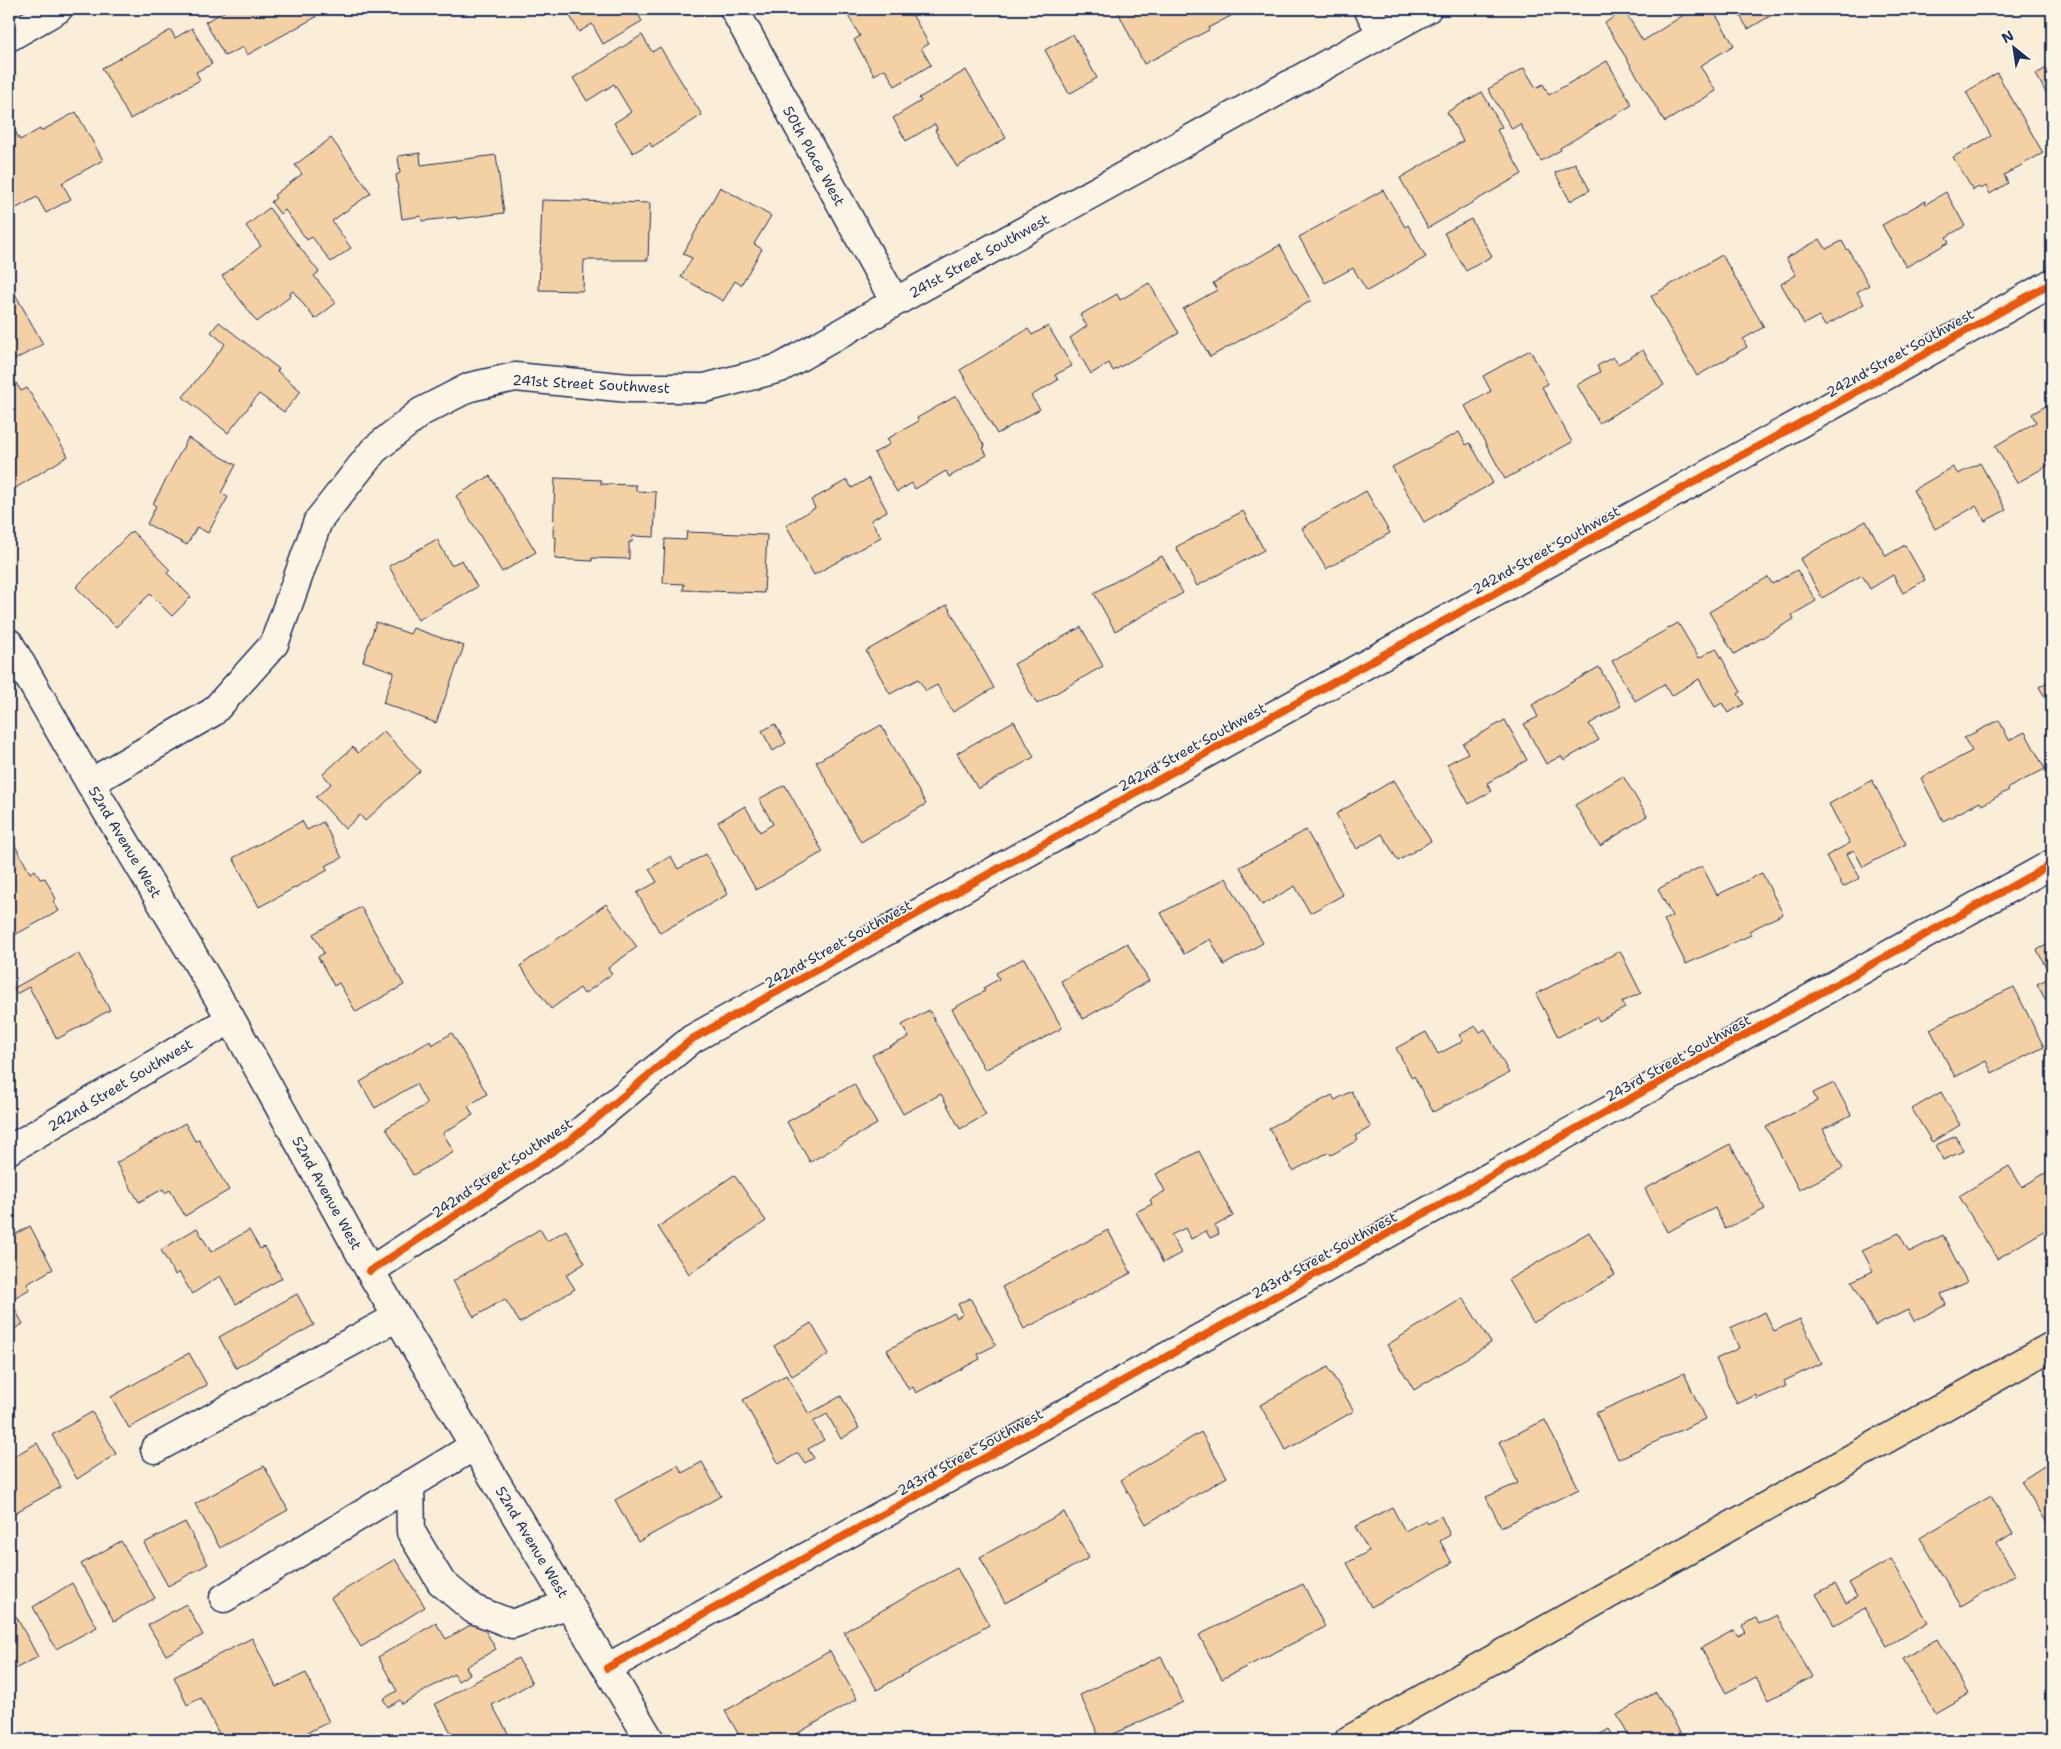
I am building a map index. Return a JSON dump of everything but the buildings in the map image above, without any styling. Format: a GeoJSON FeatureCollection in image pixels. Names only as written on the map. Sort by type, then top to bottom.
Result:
{"type":"FeatureCollection","features":[{"type":"Feature","properties":{"kind":"main road"},"geometry":{"type":"LineString","coordinates":[[1349,1740],[2052,1346]]}},
{"type":"Feature","properties":{"kind":"street"},"geometry":{"type":"LineString","coordinates":[[9,37],[58,9]]}},
{"type":"Feature","properties":{"kind":"street","name":"50th Place West"},"geometry":{"type":"LineString","coordinates":[[734,9],[895,302]]}},
{"type":"Feature","properties":{"kind":"street"},"geometry":{"type":"LineString","coordinates":[[1368,9],[1382,33]]}},
{"type":"Feature","properties":{"kind":"street","name":"241st Street Southwest"},"geometry":{"type":"LineString","coordinates":[[90,783],[213,712],[268,651],[274,644],[318,522],[374,450],[421,412],[470,387],[516,377],[629,388],[705,388],[780,368],[895,302],[1427,9]]}},
{"type":"Feature","properties":{"kind":"street","name":"242nd Street Southwest"},"geometry":{"type":"LineString","coordinates":[[370,1270],[573,1138],[692,1039],[2052,283]]}},
{"type":"Feature","properties":{"kind":"street","name":"52nd Avenue West"},"geometry":{"type":"LineString","coordinates":[[9,643],[231,1019],[397,1317],[650,1740]]}},
{"type":"Feature","properties":{"kind":"street","name":"243rd Street Southwest"},"geometry":{"type":"LineString","coordinates":[[607,1668],[2052,864]]}},
{"type":"Feature","properties":{"kind":"street","name":"242nd Street Southwest"},"geometry":{"type":"LineString","coordinates":[[9,1150],[231,1019]]}},
{"type":"Feature","properties":{"kind":"street"},"geometry":{"type":"LineString","coordinates":[[155,1449],[397,1317]]}},
{"type":"Feature","properties":{"kind":"street"},"geometry":{"type":"LineString","coordinates":[[224,1598],[474,1446]]}},
{"type":"Feature","properties":{"kind":"street"},"geometry":{"type":"LineString","coordinates":[[410,1484],[411,1532],[442,1582],[473,1609],[512,1624],[570,1604]]}},
{"type":"Feature","properties":{"kind":"cycle path"},"geometry":{"type":"LineString","coordinates":[[370,1271],[573,1138],[692,1039],[2052,283]]}},
{"type":"Feature","properties":{"kind":"cycle path"},"geometry":{"type":"LineString","coordinates":[[607,1668],[2052,864]]}}]}
